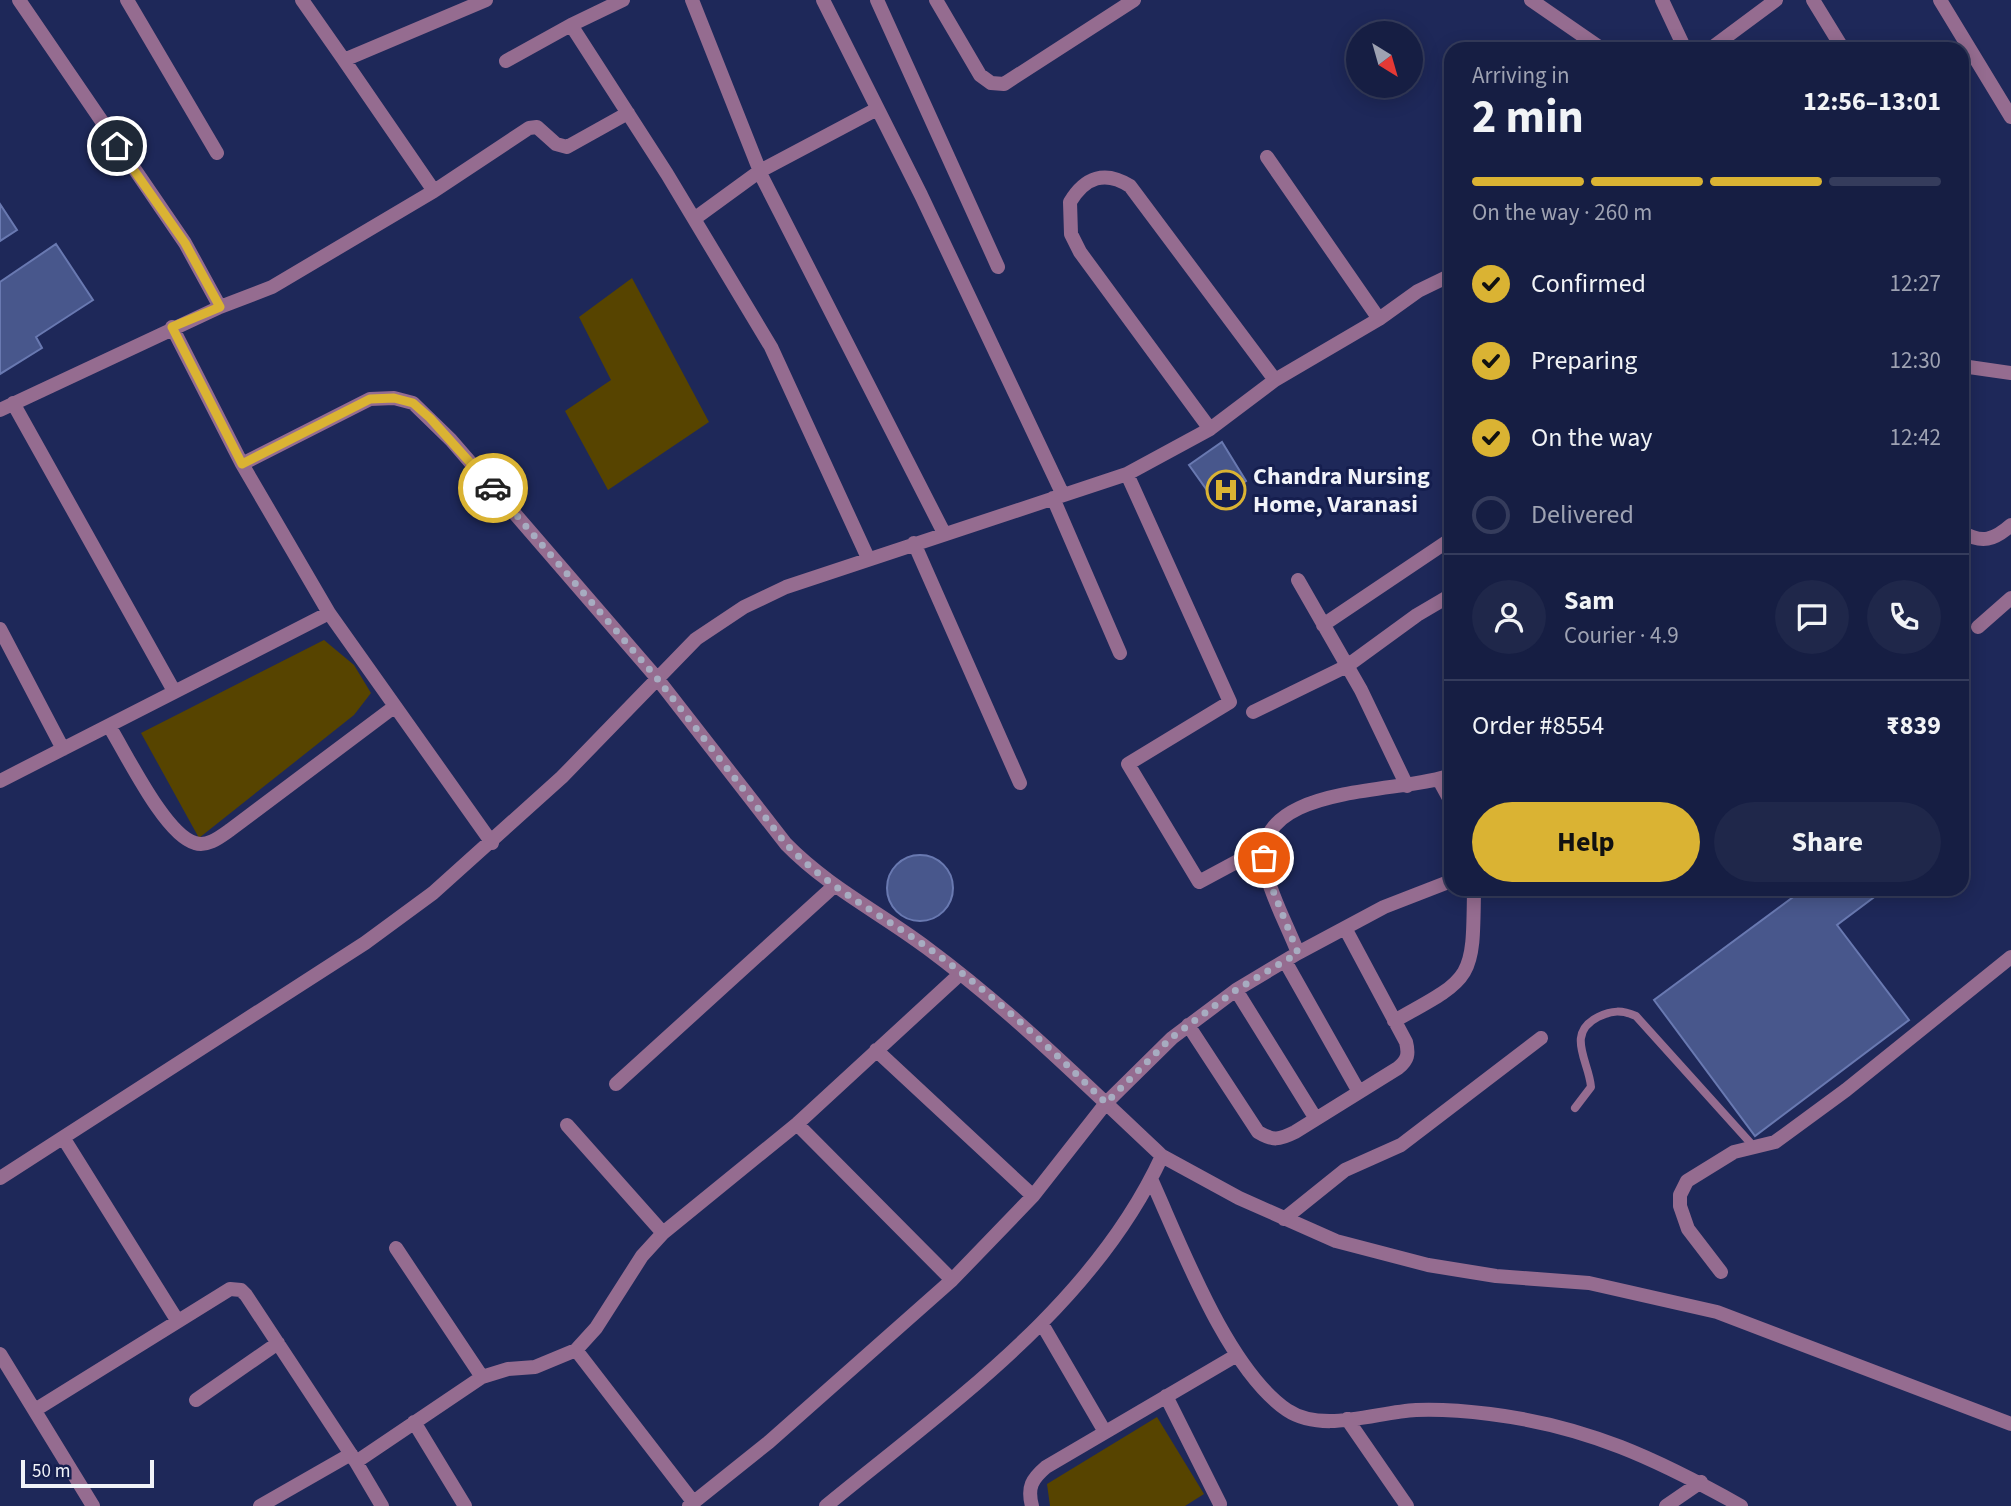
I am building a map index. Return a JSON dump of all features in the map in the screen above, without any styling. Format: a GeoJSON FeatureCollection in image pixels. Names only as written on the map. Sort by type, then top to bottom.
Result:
{"type":"FeatureCollection","features":[{"type":"Feature","properties":{"kind":"street"},"geometry":{"type":"LineString","coordinates":[[19,0],[185,243],[220,307]]}},
{"type":"Feature","properties":{"kind":"street"},"geometry":{"type":"LineString","coordinates":[[127,0],[217,153]]}},
{"type":"Feature","properties":{"kind":"street"},"geometry":{"type":"LineString","coordinates":[[302,0],[434,191]]}},
{"type":"Feature","properties":{"kind":"street"},"geometry":{"type":"LineString","coordinates":[[344,60],[486,0]]}},
{"type":"Feature","properties":{"kind":"street"},"geometry":{"type":"LineString","coordinates":[[506,61],[571,24],[623,0]]}},
{"type":"Feature","properties":{"kind":"street"},"geometry":{"type":"LineString","coordinates":[[692,0],[760,171],[944,533]]}},
{"type":"Feature","properties":{"kind":"street"},"geometry":{"type":"LineString","coordinates":[[877,0],[998,267]]}},
{"type":"Feature","properties":{"kind":"street"},"geometry":{"type":"LineString","coordinates":[[936,0],[980,75],[991,83],[1004,84],[1134,0]]}},
{"type":"Feature","properties":{"kind":"street"},"geometry":{"type":"LineString","coordinates":[[1531,0],[1592,42]]}},
{"type":"Feature","properties":{"kind":"street"},"geometry":{"type":"LineString","coordinates":[[1662,0],[1682,42]]}},
{"type":"Feature","properties":{"kind":"street"},"geometry":{"type":"LineString","coordinates":[[1719,42],[1776,0]]}},
{"type":"Feature","properties":{"kind":"street"},"geometry":{"type":"LineString","coordinates":[[1813,0],[1839,42]]}},
{"type":"Feature","properties":{"kind":"street"},"geometry":{"type":"LineString","coordinates":[[1940,0],[1965,42]]}},
{"type":"Feature","properties":{"kind":"street"},"geometry":{"type":"LineString","coordinates":[[829,2],[1058,496],[1119,653]]}},
{"type":"Feature","properties":{"kind":"street"},"geometry":{"type":"LineString","coordinates":[[571,24],[771,347],[868,558]]}},
{"type":"Feature","properties":{"kind":"street"},"geometry":{"type":"LineString","coordinates":[[1969,48],[2011,117]]}},
{"type":"Feature","properties":{"kind":"street"},"geometry":{"type":"LineString","coordinates":[[694,219],[760,171],[877,109]]}},
{"type":"Feature","properties":{"kind":"street"},"geometry":{"type":"LineString","coordinates":[[174,691],[7,407],[172,327],[272,287],[434,191],[529,128],[537,127],[556,144],[567,147],[628,113]]}},
{"type":"Feature","properties":{"kind":"street"},"geometry":{"type":"LineString","coordinates":[[1267,158],[1379,319]]}},
{"type":"Feature","properties":{"kind":"street"},"geometry":{"type":"LineString","coordinates":[[1210,429],[1099,281],[1071,234],[1070,202],[1087,181],[1104,176],[1117,177],[1130,186],[1275,380]]}},
{"type":"Feature","properties":{"kind":"street"},"geometry":{"type":"LineString","coordinates":[[0,1178],[365,943],[433,893],[492,843],[562,777],[656,677],[696,639],[744,607],[786,587],[868,558],[1127,474],[1210,429],[1275,380],[1379,319],[1418,291],[1444,278]]}},
{"type":"Feature","properties":{"kind":"street"},"geometry":{"type":"LineString","coordinates":[[172,327],[242,464],[329,613],[492,843]]}},
{"type":"Feature","properties":{"kind":"street"},"geometry":{"type":"LineString","coordinates":[[1969,367],[2011,373]]}},
{"type":"Feature","properties":{"kind":"street"},"geometry":{"type":"LineString","coordinates":[[242,464],[370,399],[394,398],[413,403],[451,440],[656,677],[786,844],[833,887],[926,946],[1035,1035],[1162,1156],[1227,1192],[1336,1241],[1428,1265],[1496,1276],[1589,1283],[1717,1312],[2011,1424]]}},
{"type":"Feature","properties":{"kind":"street"},"geometry":{"type":"LineString","coordinates":[[1127,474],[1230,702],[1128,764],[1199,882],[1266,846]]}},
{"type":"Feature","properties":{"kind":"street"},"geometry":{"type":"LineString","coordinates":[[1969,537],[1986,541],[2011,525]]}},
{"type":"Feature","properties":{"kind":"street"},"geometry":{"type":"LineString","coordinates":[[914,543],[1020,783]]}},
{"type":"Feature","properties":{"kind":"street"},"geometry":{"type":"LineString","coordinates":[[1323,625],[1444,544]]}},
{"type":"Feature","properties":{"kind":"street"},"geometry":{"type":"LineString","coordinates":[[1298,580],[1378,724],[1407,786]]}},
{"type":"Feature","properties":{"kind":"street"},"geometry":{"type":"LineString","coordinates":[[1978,627],[2011,598]]}},
{"type":"Feature","properties":{"kind":"street"},"geometry":{"type":"LineString","coordinates":[[1253,712],[1347,666],[1417,615],[1444,600]]}},
{"type":"Feature","properties":{"kind":"street"},"geometry":{"type":"LineString","coordinates":[[0,781],[329,613]]}},
{"type":"Feature","properties":{"kind":"street"},"geometry":{"type":"LineString","coordinates":[[0,629],[63,750]]}},
{"type":"Feature","properties":{"kind":"street"},"geometry":{"type":"LineString","coordinates":[[109,726],[170,824],[194,843],[203,844],[230,830],[394,707]]}},
{"type":"Feature","properties":{"kind":"street"},"geometry":{"type":"LineString","coordinates":[[1359,1093],[1291,957],[1266,873],[1266,846],[1270,834],[1284,819],[1305,806],[1353,790],[1407,786],[1444,778]]}},
{"type":"Feature","properties":{"kind":"street"},"geometry":{"type":"LineString","coordinates":[[576,1350],[691,1504],[807,1409],[952,1280],[1032,1196],[1106,1103],[1188,1026],[1236,990],[1291,957],[1384,908],[1444,884]]}},
{"type":"Feature","properties":{"kind":"street"},"geometry":{"type":"LineString","coordinates":[[616,1084],[833,887]]}},
{"type":"Feature","properties":{"kind":"street"},"geometry":{"type":"LineString","coordinates":[[1394,1021],[1439,997],[1468,970],[1473,953],[1474,896]]}},
{"type":"Feature","properties":{"kind":"street"},"geometry":{"type":"LineString","coordinates":[[1188,1026],[1258,1132],[1279,1140],[1359,1093],[1405,1062],[1408,1053],[1406,1042],[1345,928]]}},
{"type":"Feature","properties":{"kind":"street"},"geometry":{"type":"LineString","coordinates":[[1721,1272],[1688,1229],[1680,1206],[1680,1195],[1687,1181],[1734,1152],[1776,1142],[1846,1090],[2011,957]]}},
{"type":"Feature","properties":{"kind":"street"},"geometry":{"type":"LineString","coordinates":[[260,1506],[354,1458],[482,1377],[508,1369],[535,1367],[576,1350],[596,1328],[642,1256],[663,1233],[797,1124],[960,974]]}},
{"type":"Feature","properties":{"kind":"street"},"geometry":{"type":"LineString","coordinates":[[1236,990],[1316,1119]]}},
{"type":"Feature","properties":{"kind":"street"},"geometry":{"type":"LineString","coordinates":[[1284,1219],[1345,1170],[1401,1145],[1541,1038]]}},
{"type":"Feature","properties":{"kind":"street"},"geometry":{"type":"LineString","coordinates":[[876,1050],[1032,1196]]}},
{"type":"Feature","properties":{"kind":"street"},"geometry":{"type":"LineString","coordinates":[[797,1124],[952,1280]]}},
{"type":"Feature","properties":{"kind":"street"},"geometry":{"type":"LineString","coordinates":[[567,1125],[663,1233]]}},
{"type":"Feature","properties":{"kind":"street"},"geometry":{"type":"LineString","coordinates":[[64,1139],[177,1320]]}},
{"type":"Feature","properties":{"kind":"street"},"geometry":{"type":"LineString","coordinates":[[826,1506],[964,1394],[1042,1324],[1113,1239],[1151,1179],[1162,1156]]}},
{"type":"Feature","properties":{"kind":"street"},"geometry":{"type":"LineString","coordinates":[[1151,1179],[1237,1355],[1271,1396],[1288,1410],[1305,1418],[1347,1419],[1444,1409],[1535,1421],[1630,1448],[1701,1482],[1735,1504]]}},
{"type":"Feature","properties":{"kind":"street"},"geometry":{"type":"LineString","coordinates":[[397,1248],[482,1377]]}},
{"type":"Feature","properties":{"kind":"street"},"geometry":{"type":"LineString","coordinates":[[34,1410],[223,1291],[236,1288],[246,1295],[354,1458],[382,1506]]}},
{"type":"Feature","properties":{"kind":"street"},"geometry":{"type":"LineString","coordinates":[[1042,1324],[1105,1432]]}},
{"type":"Feature","properties":{"kind":"street"},"geometry":{"type":"LineString","coordinates":[[196,1400],[278,1343]]}},
{"type":"Feature","properties":{"kind":"street"},"geometry":{"type":"LineString","coordinates":[[0,1354],[93,1506]]}},
{"type":"Feature","properties":{"kind":"street"},"geometry":{"type":"LineString","coordinates":[[1032,1506],[1029,1488],[1033,1478],[1105,1432],[1237,1355]]}},
{"type":"Feature","properties":{"kind":"street"},"geometry":{"type":"LineString","coordinates":[[1166,1396],[1219,1505]]}},
{"type":"Feature","properties":{"kind":"street"},"geometry":{"type":"LineString","coordinates":[[1347,1419],[1407,1506]]}},
{"type":"Feature","properties":{"kind":"street"},"geometry":{"type":"LineString","coordinates":[[414,1422],[464,1506]]}},
{"type":"Feature","properties":{"kind":"street"},"geometry":{"type":"LineString","coordinates":[[1666,1506],[1701,1482]]}},
{"type":"Feature","properties":{"kind":"lane"},"geometry":{"type":"LineString","coordinates":[[1575,1108],[1591,1087],[1580,1049],[1579,1039],[1584,1028],[1609,1012],[1624,1010],[1636,1016],[1755,1147]]}},
{"type":"Feature","properties":{"kind":"shaded area"},"geometry":{"type":"Polygon","coordinates":[[[632,278],[709,422],[608,490],[565,411],[611,380],[579,317],[632,278]]]}},
{"type":"Feature","properties":{"kind":"shaded area"},"geometry":{"type":"Polygon","coordinates":[[[324,640],[354,665],[371,693],[354,715],[199,838],[141,733],[324,640]]]}},
{"type":"Feature","properties":{"kind":"shaded area"},"geometry":{"type":"Polygon","coordinates":[[[1157,1417],[1204,1494],[1185,1506],[1050,1506],[1047,1484],[1157,1417]]]}},
{"type":"Feature","properties":{"kind":"building"},"geometry":{"type":"Polygon","coordinates":[[[0,204],[17,230],[0,241],[0,204]]]}},
{"type":"Feature","properties":{"kind":"building"},"geometry":{"type":"Polygon","coordinates":[[[56,244],[93,300],[36,337],[42,348],[0,374],[0,282],[56,244]]]}},
{"type":"Feature","properties":{"kind":"building"},"geometry":{"type":"Polygon","coordinates":[[[1222,442],[1246,481],[1233,490],[1236,495],[1219,507],[1189,465],[1222,442]]]}},
{"type":"Feature","properties":{"kind":"building"},"geometry":{"type":"Polygon","coordinates":[[[913,855],[927,855],[939,860],[948,869],[953,888],[951,901],[944,912],[927,921],[913,921],[901,916],[892,907],[887,895],[887,881],[892,869],[901,860],[913,855]]]}},
{"type":"Feature","properties":{"kind":"building"},"geometry":{"type":"Polygon","coordinates":[[[1795,896],[1876,896],[1837,925],[1909,1020],[1755,1136],[1654,1000],[1795,896]]]}},
{"type":"Feature","properties":{"kind":"way so far"},"geometry":{"type":"LineString","coordinates":[[493,488],[656,677],[786,844],[806,865],[833,887],[926,946],[1035,1035],[1106,1103],[1171,1038],[1236,990],[1298,953],[1266,873],[1264,858]]}},
{"type":"Feature","properties":{"kind":"place","name":"Chandra Nursing Home, Varanasi"},"geometry":{"type":"Point","coordinates":[1226,490]}},
{"type":"Feature","properties":{"kind":"route"},"geometry":{"type":"LineString","coordinates":[[117,146],[185,243],[220,307],[172,327],[242,464],[351,407],[370,399],[394,398],[413,403],[430,418],[493,488]]}}]}
